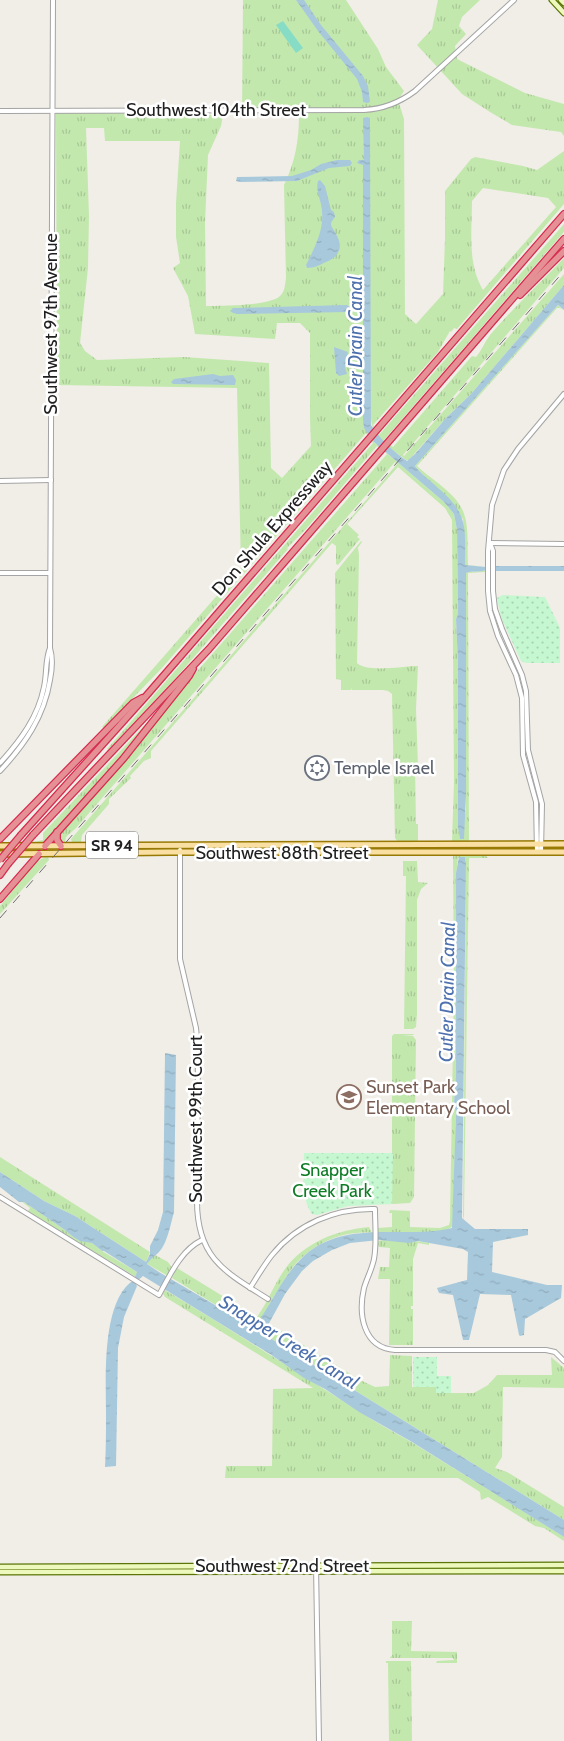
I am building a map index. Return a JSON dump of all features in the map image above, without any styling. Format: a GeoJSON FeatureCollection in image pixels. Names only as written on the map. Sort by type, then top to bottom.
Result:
{"type":"FeatureCollection","features":[{"type":"Feature","properties":{"kind":"highway","name":"Don Shula Expressway"},"geometry":{"type":"LineString","coordinates":[[0,855],[21,835],[146,696],[564,214]]}},
{"type":"Feature","properties":{"kind":"highway","name":"Don Shula Expressway"},"geometry":{"type":"LineString","coordinates":[[0,875],[33,835],[196,663],[564,239]]}},
{"type":"Feature","properties":{"kind":"highway"},"geometry":{"type":"LineString","coordinates":[[506,306],[524,291],[564,251]]}},
{"type":"Feature","properties":{"kind":"highway"},"geometry":{"type":"LineString","coordinates":[[45,846],[143,735],[189,676],[196,663]]}},
{"type":"Feature","properties":{"kind":"highway"},"geometry":{"type":"LineString","coordinates":[[0,839],[133,703],[146,696]]}},
{"type":"Feature","properties":{"kind":"highway"},"geometry":{"type":"LineString","coordinates":[[58,832],[57,840],[61,846]]}},
{"type":"Feature","properties":{"kind":"highway"},"geometry":{"type":"LineString","coordinates":[[0,899],[39,854]]}},
{"type":"Feature","properties":{"kind":"main road"},"geometry":{"type":"LineString","coordinates":[[552,0],[564,13]]}},
{"type":"Feature","properties":{"kind":"main road"},"geometry":{"type":"LineString","coordinates":[[561,0],[564,3]]}},
{"type":"Feature","properties":{"kind":"main road","name":"Southwest 88th Street"},"geometry":{"type":"LineString","coordinates":[[0,846],[564,844]]}},
{"type":"Feature","properties":{"kind":"main road"},"geometry":{"type":"LineString","coordinates":[[39,854],[45,846]]}},
{"type":"Feature","properties":{"kind":"main road"},"geometry":{"type":"LineString","coordinates":[[99,853],[105,846]]}},
{"type":"Feature","properties":{"kind":"main road","name":"Southwest 88th Street"},"geometry":{"type":"LineString","coordinates":[[0,855],[180,852],[564,852]]}},
{"type":"Feature","properties":{"kind":"main road"},"geometry":{"type":"LineString","coordinates":[[395,1571],[405,1565]]}},
{"type":"Feature","properties":{"kind":"main road","name":"Southwest 72nd Street"},"geometry":{"type":"LineString","coordinates":[[0,1566],[24,1569],[317,1568],[405,1565],[451,1568]]}},
{"type":"Feature","properties":{"kind":"main road","name":"Southwest 72nd Street"},"geometry":{"type":"LineString","coordinates":[[317,1568],[395,1571],[451,1568],[541,1568],[564,1565]]}},
{"type":"Feature","properties":{"kind":"main road","name":"Southwest 72nd Street"},"geometry":{"type":"LineString","coordinates":[[541,1568],[564,1571]]}},
{"type":"Feature","properties":{"kind":"main road","name":"Southwest 72nd Street"},"geometry":{"type":"LineString","coordinates":[[0,1572],[24,1569]]}},
{"type":"Feature","properties":{"kind":"street","name":"Southwest 97th Avenue"},"geometry":{"type":"LineString","coordinates":[[0,771],[37,716],[50,648],[53,0]]}},
{"type":"Feature","properties":{"kind":"street","name":"Southwest 104th Street"},"geometry":{"type":"LineString","coordinates":[[0,110],[373,110],[398,103],[424,82],[514,0]]}},
{"type":"Feature","properties":{"kind":"street"},"geometry":{"type":"LineString","coordinates":[[539,852],[542,800],[528,750],[526,691],[520,670],[496,614],[493,596],[493,551],[490,544],[492,505],[504,470],[518,448],[564,394]]}},
{"type":"Feature","properties":{"kind":"street"},"geometry":{"type":"LineString","coordinates":[[0,481],[50,480]]}},
{"type":"Feature","properties":{"kind":"street"},"geometry":{"type":"LineString","coordinates":[[490,544],[564,544]]}},
{"type":"Feature","properties":{"kind":"street"},"geometry":{"type":"LineString","coordinates":[[0,573],[50,573]]}},
{"type":"Feature","properties":{"kind":"street","name":"Southwest 97th Avenue"},"geometry":{"type":"LineString","coordinates":[[0,763],[14,751]]}},
{"type":"Feature","properties":{"kind":"street","name":"Southwest 99th Court"},"geometry":{"type":"LineString","coordinates":[[180,845],[180,959],[196,1028],[198,1047],[197,1208],[202,1240]]}},
{"type":"Feature","properties":{"kind":"street"},"geometry":{"type":"LineString","coordinates":[[0,1196],[159,1295],[187,1250],[202,1240],[220,1266],[236,1279],[268,1299]]}},
{"type":"Feature","properties":{"kind":"street"},"geometry":{"type":"LineString","coordinates":[[250,1288],[276,1251],[302,1228],[337,1213],[359,1209],[375,1209],[373,1263],[364,1290],[362,1319],[366,1332],[376,1344],[386,1349],[395,1350],[544,1350],[555,1352],[564,1361]]}},
{"type":"Feature","properties":{"kind":"street"},"geometry":{"type":"LineString","coordinates":[[317,1568],[319,1741]]}},
{"type":"Feature","properties":{"kind":"green space"},"geometry":{"type":"Polygon","coordinates":[[[243,0],[346,0],[378,49],[386,67],[404,91],[398,100],[404,119],[405,314],[416,324],[443,294],[445,191],[471,159],[475,157],[537,170],[564,151],[564,204],[457,329],[454,328],[450,331],[438,352],[373,425],[379,435],[564,224],[564,232],[384,440],[393,447],[472,356],[476,357],[499,325],[564,258],[564,268],[404,456],[564,274],[564,285],[471,394],[446,418],[409,460],[395,452],[379,437],[372,426],[371,419],[366,429],[374,442],[444,502],[454,514],[457,530],[458,613],[456,619],[458,664],[458,814],[460,839],[466,810],[466,573],[486,570],[485,572],[468,573],[469,841],[452,841],[454,782],[452,520],[445,508],[398,467],[347,524],[359,535],[357,537],[360,539],[338,565],[336,564],[336,546],[332,543],[151,751],[151,758],[144,761],[130,776],[131,778],[109,799],[109,804],[82,835],[81,842],[72,842],[71,839],[381,483],[397,464],[395,462],[76,828],[66,837],[65,842],[59,840],[59,833],[179,692],[387,454],[377,446],[174,680],[108,750],[373,443],[366,433],[162,668],[104,728],[102,727],[241,568],[237,388],[57,385],[56,112],[223,115],[221,126],[208,155],[205,223],[206,306],[245,305],[266,302],[280,296],[285,285],[284,185],[296,151],[299,116],[242,115],[243,0]],[[86,128],[89,216],[88,268],[80,343],[85,351],[97,360],[184,357],[269,363],[271,468],[282,478],[311,446],[310,333],[300,323],[277,323],[275,339],[195,334],[188,296],[173,268],[180,263],[176,237],[176,203],[180,141],[105,141],[104,128],[86,128]],[[483,188],[472,201],[471,235],[472,258],[483,290],[556,207],[548,198],[483,188]]]}},
{"type":"Feature","properties":{"kind":"green space"},"geometry":{"type":"Polygon","coordinates":[[[438,0],[480,0],[462,17],[459,26],[466,34],[455,46],[457,59],[525,93],[564,104],[564,136],[561,132],[512,125],[462,94],[417,45],[432,29],[438,0]]]}},
{"type":"Feature","properties":{"kind":"green space"},"geometry":{"type":"Polygon","coordinates":[[[283,21],[303,48],[296,53],[276,25],[283,21]]]}},
{"type":"Feature","properties":{"kind":"green space"},"geometry":{"type":"Polygon","coordinates":[[[558,305],[564,311],[557,308],[417,466],[452,495],[462,509],[467,529],[468,565],[486,567],[465,565],[463,519],[415,466],[558,305]]]}},
{"type":"Feature","properties":{"kind":"green space"},"geometry":{"type":"Polygon","coordinates":[[[361,541],[357,549],[359,555],[357,663],[369,668],[418,666],[416,709],[418,766],[415,766],[418,841],[397,841],[395,838],[392,694],[383,690],[352,690],[351,688],[351,690],[341,690],[341,680],[336,679],[335,573],[361,541]]]}},
{"type":"Feature","properties":{"kind":"green space"},"geometry":{"type":"Polygon","coordinates":[[[503,595],[545,597],[560,628],[560,663],[526,663],[521,661],[501,617],[497,598],[503,595]]]}},
{"type":"Feature","properties":{"kind":"green space"},"geometry":{"type":"Polygon","coordinates":[[[157,712],[144,731],[47,842],[34,842],[43,840],[43,833],[157,712]]]}},
{"type":"Feature","properties":{"kind":"green space"},"geometry":{"type":"Polygon","coordinates":[[[453,856],[486,856],[488,858],[469,858],[464,1216],[463,1220],[465,857],[458,858],[456,876],[456,1072],[454,1103],[456,1113],[453,1226],[448,1229],[429,1232],[377,1233],[378,1228],[392,1227],[392,1213],[389,1213],[390,1210],[410,1211],[410,1227],[440,1228],[449,1225],[450,1221],[454,984],[453,856]]]}},
{"type":"Feature","properties":{"kind":"green space"},"geometry":{"type":"Polygon","coordinates":[[[48,857],[49,860],[0,914],[0,906],[33,866],[41,859],[48,857]]]}},
{"type":"Feature","properties":{"kind":"green space"},"geometry":{"type":"Polygon","coordinates":[[[403,861],[417,861],[418,882],[428,883],[421,889],[417,900],[417,1014],[416,1027],[413,1029],[404,1029],[406,876],[403,876],[403,861]]]}},
{"type":"Feature","properties":{"kind":"green space"},"geometry":{"type":"Polygon","coordinates":[[[394,1034],[413,1034],[402,1036],[413,1036],[416,1040],[414,1197],[410,1203],[392,1204],[392,1036],[394,1034]]]}},
{"type":"Feature","properties":{"kind":"green space","name":"Snapper Creek Park"},"geometry":{"type":"Polygon","coordinates":[[[304,1153],[393,1153],[392,1204],[348,1206],[317,1215],[312,1214],[304,1192],[304,1153]]]}},
{"type":"Feature","properties":{"kind":"green space"},"geometry":{"type":"Polygon","coordinates":[[[0,1157],[150,1252],[146,1262],[75,1216],[44,1201],[0,1172],[0,1157]]]}},
{"type":"Feature","properties":{"kind":"green space"},"geometry":{"type":"Polygon","coordinates":[[[21,1201],[72,1236],[92,1243],[137,1272],[136,1277],[30,1213],[28,1211],[30,1208],[21,1201]]]}},
{"type":"Feature","properties":{"kind":"green space"},"geometry":{"type":"Polygon","coordinates":[[[369,1227],[372,1233],[349,1234],[338,1237],[307,1253],[288,1273],[261,1319],[253,1328],[172,1278],[177,1268],[257,1317],[285,1269],[302,1251],[334,1234],[369,1227]]]}},
{"type":"Feature","properties":{"kind":"green space"},"geometry":{"type":"Polygon","coordinates":[[[403,1240],[429,1243],[429,1245],[418,1243],[413,1259],[413,1306],[411,1306],[411,1309],[413,1309],[413,1345],[389,1345],[390,1279],[378,1279],[380,1267],[389,1267],[390,1248],[379,1247],[377,1241],[403,1240]]]}},
{"type":"Feature","properties":{"kind":"green space"},"geometry":{"type":"Polygon","coordinates":[[[155,1255],[168,1262],[173,1269],[168,1276],[147,1264],[152,1256],[155,1255]]]}},
{"type":"Feature","properties":{"kind":"green space"},"geometry":{"type":"Polygon","coordinates":[[[165,1290],[526,1513],[564,1537],[564,1541],[544,1528],[535,1526],[488,1497],[481,1500],[480,1492],[458,1478],[225,1478],[226,1466],[272,1466],[273,1389],[313,1388],[165,1297],[163,1294],[165,1290]]]}},
{"type":"Feature","properties":{"kind":"green space"},"geometry":{"type":"Polygon","coordinates":[[[268,1323],[360,1380],[375,1387],[389,1386],[390,1355],[412,1356],[412,1387],[436,1387],[437,1393],[474,1393],[488,1385],[497,1375],[552,1375],[551,1357],[564,1368],[564,1388],[503,1387],[502,1457],[495,1468],[507,1472],[564,1507],[564,1520],[262,1333],[268,1323]]]}},
{"type":"Feature","properties":{"kind":"green space"},"geometry":{"type":"Polygon","coordinates":[[[413,1357],[437,1357],[437,1376],[451,1376],[451,1393],[436,1393],[436,1387],[413,1387],[413,1357]]]}},
{"type":"Feature","properties":{"kind":"green space"},"geometry":{"type":"Polygon","coordinates":[[[392,1621],[412,1621],[411,1651],[457,1652],[457,1663],[436,1663],[437,1661],[454,1660],[453,1658],[390,1658],[392,1656],[392,1621]]]}},
{"type":"Feature","properties":{"kind":"green space"},"geometry":{"type":"Polygon","coordinates":[[[386,1661],[411,1661],[412,1741],[389,1741],[388,1663],[386,1661]]]}},
{"type":"Feature","properties":{"kind":"water"},"geometry":{"type":"Polygon","coordinates":[[[296,0],[304,0],[321,25],[363,76],[368,86],[370,102],[363,102],[362,92],[357,79],[318,31],[296,0]]]}},
{"type":"Feature","properties":{"kind":"water"},"geometry":{"type":"Polygon","coordinates":[[[363,118],[370,118],[371,425],[397,453],[407,461],[415,454],[446,418],[471,394],[564,285],[564,310],[558,305],[415,466],[448,497],[460,514],[465,531],[465,565],[486,567],[484,571],[466,573],[466,795],[464,839],[460,839],[458,827],[457,530],[454,514],[444,502],[374,442],[364,428],[363,314],[357,309],[363,303],[363,165],[357,163],[359,160],[364,160],[363,118]]]}},
{"type":"Feature","properties":{"kind":"water"},"geometry":{"type":"Polygon","coordinates":[[[337,160],[350,160],[352,163],[350,166],[329,168],[297,181],[236,181],[237,177],[292,176],[311,170],[321,164],[337,160]]]}},
{"type":"Feature","properties":{"kind":"water"},"geometry":{"type":"Polygon","coordinates":[[[320,180],[325,186],[331,210],[334,212],[335,217],[331,225],[340,243],[340,247],[337,254],[330,260],[307,268],[306,265],[318,239],[321,226],[322,208],[317,188],[318,181],[320,180]]]}},
{"type":"Feature","properties":{"kind":"water"},"geometry":{"type":"Polygon","coordinates":[[[347,305],[352,308],[349,312],[237,314],[230,311],[233,308],[347,305]]]}},
{"type":"Feature","properties":{"kind":"water"},"geometry":{"type":"Polygon","coordinates":[[[334,347],[348,352],[345,367],[347,374],[339,376],[336,373],[334,347]]]}},
{"type":"Feature","properties":{"kind":"water"},"geometry":{"type":"Polygon","coordinates":[[[213,374],[220,376],[233,375],[236,380],[235,385],[173,384],[171,382],[174,379],[213,374]]]}},
{"type":"Feature","properties":{"kind":"water"},"geometry":{"type":"Polygon","coordinates":[[[496,566],[564,566],[564,571],[496,571],[496,566]]]}},
{"type":"Feature","properties":{"kind":"water"},"geometry":{"type":"Polygon","coordinates":[[[459,857],[465,857],[466,864],[462,1218],[475,1229],[528,1229],[528,1235],[493,1242],[492,1272],[547,1285],[562,1285],[561,1298],[525,1319],[524,1335],[520,1336],[511,1295],[480,1294],[469,1340],[463,1340],[453,1295],[439,1293],[437,1288],[467,1280],[468,1252],[463,1249],[418,1241],[409,1243],[379,1240],[350,1243],[332,1250],[313,1261],[302,1271],[285,1294],[262,1333],[564,1520],[564,1537],[412,1442],[304,1378],[270,1354],[143,1276],[135,1283],[137,1286],[124,1317],[118,1348],[116,1466],[105,1467],[106,1361],[111,1322],[116,1304],[123,1290],[134,1280],[137,1272],[92,1243],[80,1241],[24,1202],[19,1202],[0,1187],[0,1172],[44,1201],[75,1216],[146,1262],[163,1212],[165,1053],[176,1055],[174,1212],[162,1248],[147,1264],[159,1272],[254,1328],[289,1273],[300,1260],[316,1247],[334,1239],[353,1234],[433,1231],[452,1228],[456,1114],[454,1103],[456,1072],[456,873],[459,857]]]}},
{"type":"Feature","properties":{"kind":"railway"},"geometry":{"type":"LineString","coordinates":[[0,918],[564,271]]}},
{"type":"Feature","properties":{"kind":"place","name":"Temple Israel"},"geometry":{"type":"Point","coordinates":[317,768]}},
{"type":"Feature","properties":{"kind":"place","name":"Sunset Park Elementary School"},"geometry":{"type":"Point","coordinates":[349,1097]}},
{"type":"Feature","properties":{"kind":"water label","name":"Cutler Drain Canal"},"geometry":{"type":"Point","coordinates":[355,346]}},
{"type":"Feature","properties":{"kind":"water label","name":"Cutler Drain Canal"},"geometry":{"type":"Point","coordinates":[447,992]}},
{"type":"Feature","properties":{"kind":"water label","name":"Snapper Creek Canal"},"geometry":{"type":"Point","coordinates":[289,1342]}}]}
